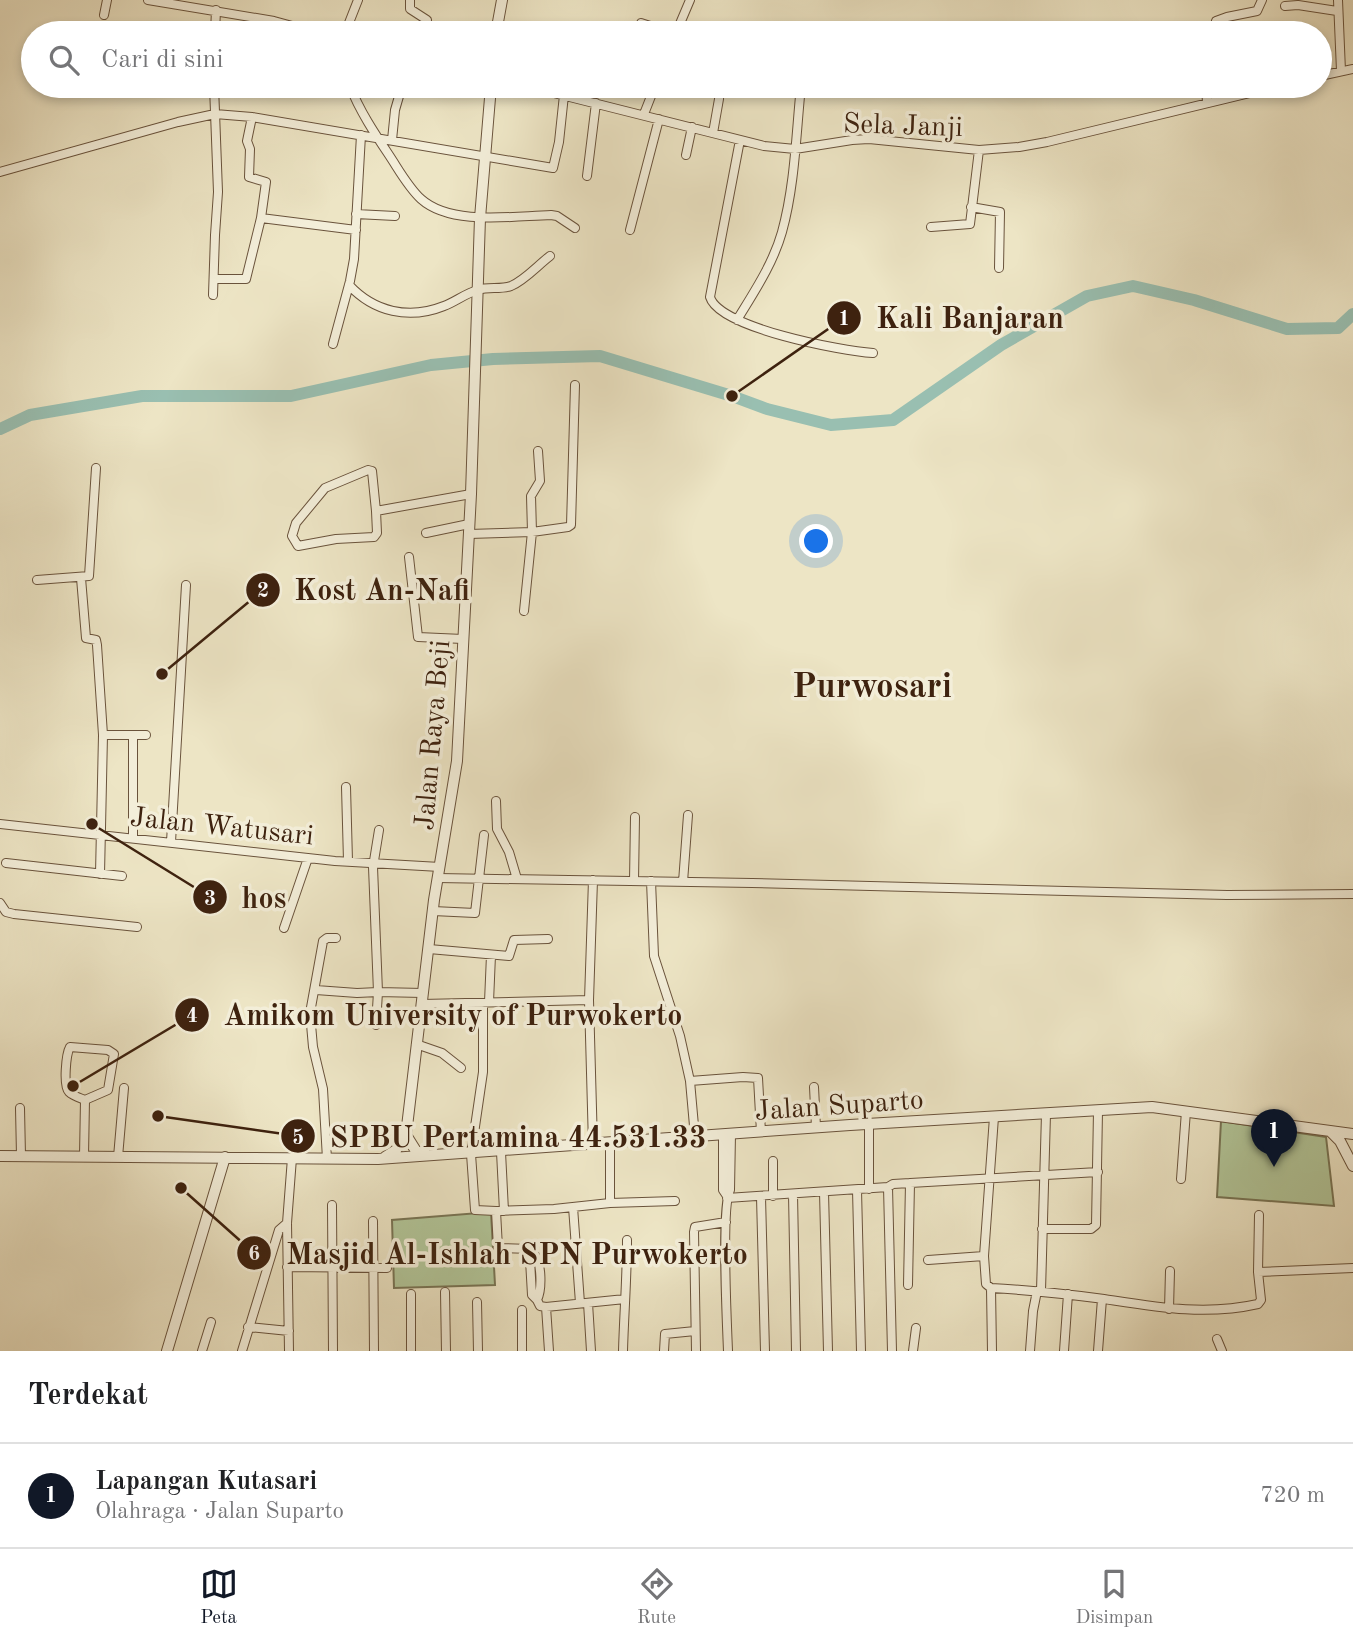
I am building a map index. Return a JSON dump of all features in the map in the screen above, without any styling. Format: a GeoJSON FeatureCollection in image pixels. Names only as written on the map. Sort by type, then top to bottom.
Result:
{"type":"FeatureCollection","features":[{"type":"Feature","properties":{"kind":"street"},"geometry":{"type":"LineString","coordinates":[[104,15],[107,0]]}},
{"type":"Feature","properties":{"kind":"street"},"geometry":{"type":"LineString","coordinates":[[148,0],[198,4],[274,21]]}},
{"type":"Feature","properties":{"kind":"street"},"geometry":{"type":"LineString","coordinates":[[350,21],[358,0]]}},
{"type":"Feature","properties":{"kind":"street"},"geometry":{"type":"LineString","coordinates":[[410,0],[410,9],[427,21]]}},
{"type":"Feature","properties":{"kind":"street"},"geometry":{"type":"LineString","coordinates":[[498,21],[502,0]]}},
{"type":"Feature","properties":{"kind":"street"},"geometry":{"type":"LineString","coordinates":[[680,21],[690,0]]}},
{"type":"Feature","properties":{"kind":"street"},"geometry":{"type":"LineString","coordinates":[[1218,21],[1257,11],[1262,0]]}},
{"type":"Feature","properties":{"kind":"street"},"geometry":{"type":"LineString","coordinates":[[1338,0],[1341,71]]}},
{"type":"Feature","properties":{"kind":"street"},"geometry":{"type":"LineString","coordinates":[[1285,6],[1337,11]]}},
{"type":"Feature","properties":{"kind":"street"},"geometry":{"type":"LineString","coordinates":[[216,10],[216,21]]}},
{"type":"Feature","properties":{"kind":"street"},"geometry":{"type":"LineString","coordinates":[[1332,73],[1353,69]]}},
{"type":"Feature","properties":{"kind":"street"},"geometry":{"type":"LineString","coordinates":[[213,295],[218,192],[214,98]]}},
{"type":"Feature","properties":{"kind":"street"},"geometry":{"type":"LineString","coordinates":[[357,98],[412,188],[426,203],[438,209],[480,218],[557,216],[575,228]]}},
{"type":"Feature","properties":{"kind":"street"},"geometry":{"type":"LineString","coordinates":[[383,139],[398,98]]}},
{"type":"Feature","properties":{"kind":"street","name":"Jalan Raya Beji"},"geometry":{"type":"LineString","coordinates":[[406,1135],[433,911],[457,761],[471,494],[480,218],[490,98]]}},
{"type":"Feature","properties":{"kind":"street"},"geometry":{"type":"LineString","coordinates":[[0,172],[215,114],[252,117],[544,168],[555,167],[564,98]]}},
{"type":"Feature","properties":{"kind":"street","name":"Sela Janji"},"geometry":{"type":"LineString","coordinates":[[576,98],[764,146],[795,149],[852,139],[876,139],[979,150],[1047,142],[1226,98]]}},
{"type":"Feature","properties":{"kind":"street"},"geometry":{"type":"LineString","coordinates":[[644,114],[650,98]]}},
{"type":"Feature","properties":{"kind":"street"},"geometry":{"type":"LineString","coordinates":[[737,320],[764,274],[782,232],[800,98]]}},
{"type":"Feature","properties":{"kind":"street"},"geometry":{"type":"LineString","coordinates":[[1207,98],[1207,103]]}},
{"type":"Feature","properties":{"kind":"street"},"geometry":{"type":"LineString","coordinates":[[713,133],[719,99]]}},
{"type":"Feature","properties":{"kind":"street"},"geometry":{"type":"LineString","coordinates":[[587,176],[596,103]]}},
{"type":"Feature","properties":{"kind":"street"},"geometry":{"type":"LineString","coordinates":[[214,279],[246,279],[261,218],[266,182],[249,177],[250,149],[247,141],[252,117]]}},
{"type":"Feature","properties":{"kind":"street"},"geometry":{"type":"LineString","coordinates":[[630,230],[659,119]]}},
{"type":"Feature","properties":{"kind":"street"},"geometry":{"type":"LineString","coordinates":[[686,155],[691,127]]}},
{"type":"Feature","properties":{"kind":"street"},"geometry":{"type":"LineString","coordinates":[[333,344],[349,285],[356,230],[361,135]]}},
{"type":"Feature","properties":{"kind":"street"},"geometry":{"type":"LineString","coordinates":[[740,140],[710,296],[712,303],[737,320],[792,340],[873,353]]}},
{"type":"Feature","properties":{"kind":"street"},"geometry":{"type":"LineString","coordinates":[[931,227],[971,224],[979,150]]}},
{"type":"Feature","properties":{"kind":"street"},"geometry":{"type":"LineString","coordinates":[[971,207],[1000,212],[999,268]]}},
{"type":"Feature","properties":{"kind":"street"},"geometry":{"type":"LineString","coordinates":[[356,214],[394,216]]}},
{"type":"Feature","properties":{"kind":"street"},"geometry":{"type":"LineString","coordinates":[[261,218],[356,230]]}},
{"type":"Feature","properties":{"kind":"street"},"geometry":{"type":"LineString","coordinates":[[349,285],[381,309],[409,312],[437,309],[479,289],[511,286],[550,256]]}},
{"type":"Feature","properties":{"kind":"street"},"geometry":{"type":"LineString","coordinates":[[426,533],[469,529],[532,532],[571,525],[575,385]]}},
{"type":"Feature","properties":{"kind":"street"},"geometry":{"type":"LineString","coordinates":[[524,611],[532,532],[531,496],[540,481],[538,451]]}},
{"type":"Feature","properties":{"kind":"street"},"geometry":{"type":"LineString","coordinates":[[37,580],[81,578],[90,574],[96,468]]}},
{"type":"Feature","properties":{"kind":"street"},"geometry":{"type":"LineString","coordinates":[[368,470],[372,471],[376,512],[377,530],[374,537],[336,539],[298,546],[292,536],[296,523],[325,488],[368,470]]}},
{"type":"Feature","properties":{"kind":"street"},"geometry":{"type":"LineString","coordinates":[[376,512],[471,494]]}},
{"type":"Feature","properties":{"kind":"street"},"geometry":{"type":"LineString","coordinates":[[409,557],[418,637],[463,639]]}},
{"type":"Feature","properties":{"kind":"street"},"geometry":{"type":"LineString","coordinates":[[81,578],[85,636],[96,640],[97,645],[103,735],[100,874]]}},
{"type":"Feature","properties":{"kind":"street"},"geometry":{"type":"LineString","coordinates":[[171,842],[186,585]]}},
{"type":"Feature","properties":{"kind":"street"},"geometry":{"type":"LineString","coordinates":[[103,735],[146,735]]}},
{"type":"Feature","properties":{"kind":"street"},"geometry":{"type":"LineString","coordinates":[[133,735],[133,838]]}},
{"type":"Feature","properties":{"kind":"street"},"geometry":{"type":"LineString","coordinates":[[346,787],[348,861]]}},
{"type":"Feature","properties":{"kind":"street"},"geometry":{"type":"LineString","coordinates":[[496,801],[497,829],[509,852],[517,879]]}},
{"type":"Feature","properties":{"kind":"street"},"geometry":{"type":"LineString","coordinates":[[683,882],[688,815]]}},
{"type":"Feature","properties":{"kind":"street"},"geometry":{"type":"LineString","coordinates":[[634,881],[635,817]]}},
{"type":"Feature","properties":{"kind":"street","name":"Jalan Watusari"},"geometry":{"type":"LineString","coordinates":[[0,824],[348,861],[478,878],[1227,895],[1353,894]]}},
{"type":"Feature","properties":{"kind":"street"},"geometry":{"type":"LineString","coordinates":[[376,1025],[378,992],[374,933],[374,864],[379,830]]}},
{"type":"Feature","properties":{"kind":"street"},"geometry":{"type":"LineString","coordinates":[[433,911],[475,913],[484,835]]}},
{"type":"Feature","properties":{"kind":"street"},"geometry":{"type":"LineString","coordinates":[[284,928],[307,858]]}},
{"type":"Feature","properties":{"kind":"street"},"geometry":{"type":"LineString","coordinates":[[6,863],[122,876]]}},
{"type":"Feature","properties":{"kind":"street"},"geometry":{"type":"LineString","coordinates":[[593,880],[589,1000],[593,1145]]}},
{"type":"Feature","properties":{"kind":"street"},"geometry":{"type":"LineString","coordinates":[[650,881],[656,967],[680,1036],[690,1081],[695,1137]]}},
{"type":"Feature","properties":{"kind":"street"},"geometry":{"type":"LineString","coordinates":[[0,902],[6,912],[14,914],[137,927]]}},
{"type":"Feature","properties":{"kind":"street"},"geometry":{"type":"LineString","coordinates":[[327,1158],[323,1088],[311,1035],[310,1013],[323,940],[336,938]]}},
{"type":"Feature","properties":{"kind":"street"},"geometry":{"type":"LineString","coordinates":[[429,949],[509,956],[514,940],[548,939]]}},
{"type":"Feature","properties":{"kind":"street"},"geometry":{"type":"LineString","coordinates":[[491,956],[483,1072],[471,1154],[475,1210],[500,1211],[674,1200]]}},
{"type":"Feature","properties":{"kind":"street"},"geometry":{"type":"LineString","coordinates":[[316,990],[378,992],[422,999],[486,1002],[589,1000]]}},
{"type":"Feature","properties":{"kind":"street"},"geometry":{"type":"LineString","coordinates":[[416,1044],[442,1053],[461,1068]]}},
{"type":"Feature","properties":{"kind":"street"},"geometry":{"type":"LineString","coordinates":[[70,1047],[107,1050],[114,1054],[108,1090],[85,1100],[69,1092],[66,1086],[67,1052],[70,1047]]}},
{"type":"Feature","properties":{"kind":"street"},"geometry":{"type":"LineString","coordinates":[[690,1081],[756,1076],[759,1081],[761,1132]]}},
{"type":"Feature","properties":{"kind":"street"},"geometry":{"type":"LineString","coordinates":[[814,1087],[816,1128]]}},
{"type":"Feature","properties":{"kind":"street"},"geometry":{"type":"LineString","coordinates":[[118,1157],[124,1088]]}},
{"type":"Feature","properties":{"kind":"street"},"geometry":{"type":"LineString","coordinates":[[84,1156],[85,1100]]}},
{"type":"Feature","properties":{"kind":"street","name":"Jalan Suparto"},"geometry":{"type":"LineString","coordinates":[[0,1156],[378,1159],[1152,1107],[1353,1134]]}},
{"type":"Feature","properties":{"kind":"street"},"geometry":{"type":"LineString","coordinates":[[20,1108],[21,1156]]}},
{"type":"Feature","properties":{"kind":"street"},"geometry":{"type":"LineString","coordinates":[[1042,1229],[1094,1228],[1097,1221],[1098,1111]]}},
{"type":"Feature","properties":{"kind":"street"},"geometry":{"type":"LineString","coordinates":[[1181,1179],[1186,1111]]}},
{"type":"Feature","properties":{"kind":"street"},"geometry":{"type":"LineString","coordinates":[[1030,1351],[1033,1311],[1039,1291],[1046,1114]]}},
{"type":"Feature","properties":{"kind":"street"},"geometry":{"type":"LineString","coordinates":[[994,1117],[984,1256],[986,1284],[991,1288],[1068,1294],[1169,1309],[1207,1311],[1258,1304],[1261,1300],[1258,1272],[1259,1215]]}},
{"type":"Feature","properties":{"kind":"street"},"geometry":{"type":"LineString","coordinates":[[869,1124],[869,1189]]}},
{"type":"Feature","properties":{"kind":"street"},"geometry":{"type":"LineString","coordinates":[[1330,1132],[1352,1158]]}},
{"type":"Feature","properties":{"kind":"street"},"geometry":{"type":"LineString","coordinates":[[378,1159],[396,1150],[406,1135],[416,1151],[432,1156]]}},
{"type":"Feature","properties":{"kind":"street"},"geometry":{"type":"LineString","coordinates":[[727,1135],[730,1189],[726,1222],[728,1351]]}},
{"type":"Feature","properties":{"kind":"street"},"geometry":{"type":"LineString","coordinates":[[610,1144],[610,1203]]}},
{"type":"Feature","properties":{"kind":"street"},"geometry":{"type":"LineString","coordinates":[[500,1152],[498,1248],[530,1250],[538,1259],[540,1293],[537,1300],[540,1306],[625,1299]]}},
{"type":"Feature","properties":{"kind":"street"},"geometry":{"type":"LineString","coordinates":[[167,1351],[225,1157]]}},
{"type":"Feature","properties":{"kind":"street"},"geometry":{"type":"LineString","coordinates":[[289,1351],[286,1223],[292,1158]]}},
{"type":"Feature","properties":{"kind":"street"},"geometry":{"type":"LineString","coordinates":[[773,1161],[773,1196]]}},
{"type":"Feature","properties":{"kind":"street"},"geometry":{"type":"LineString","coordinates":[[727,1197],[857,1190],[910,1182],[1098,1172]]}},
{"type":"Feature","properties":{"kind":"street"},"geometry":{"type":"LineString","coordinates":[[908,1285],[910,1182]]}},
{"type":"Feature","properties":{"kind":"street"},"geometry":{"type":"LineString","coordinates":[[888,1187],[892,1351]]}},
{"type":"Feature","properties":{"kind":"street"},"geometry":{"type":"LineString","coordinates":[[857,1190],[861,1351]]}},
{"type":"Feature","properties":{"kind":"street"},"geometry":{"type":"LineString","coordinates":[[824,1192],[828,1351]]}},
{"type":"Feature","properties":{"kind":"street"},"geometry":{"type":"LineString","coordinates":[[793,1194],[796,1351]]}},
{"type":"Feature","properties":{"kind":"street"},"geometry":{"type":"LineString","coordinates":[[761,1197],[765,1351]]}},
{"type":"Feature","properties":{"kind":"street"},"geometry":{"type":"LineString","coordinates":[[332,1205],[333,1351]]}},
{"type":"Feature","properties":{"kind":"street"},"geometry":{"type":"LineString","coordinates":[[573,1207],[591,1351]]}},
{"type":"Feature","properties":{"kind":"street"},"geometry":{"type":"LineString","coordinates":[[373,1221],[374,1351]]}},
{"type":"Feature","properties":{"kind":"street"},"geometry":{"type":"LineString","coordinates":[[696,1351],[694,1231],[695,1227],[701,1225],[726,1222]]}},
{"type":"Feature","properties":{"kind":"street"},"geometry":{"type":"LineString","coordinates":[[242,1351],[279,1230],[286,1223]]}},
{"type":"Feature","properties":{"kind":"street"},"geometry":{"type":"LineString","coordinates":[[623,1351],[628,1287],[626,1240]]}},
{"type":"Feature","properties":{"kind":"street"},"geometry":{"type":"LineString","coordinates":[[928,1260],[984,1256]]}},
{"type":"Feature","properties":{"kind":"street"},"geometry":{"type":"LineString","coordinates":[[287,1267],[387,1268]]}},
{"type":"Feature","properties":{"kind":"street"},"geometry":{"type":"LineString","coordinates":[[1258,1272],[1353,1268]]}},
{"type":"Feature","properties":{"kind":"street"},"geometry":{"type":"LineString","coordinates":[[1169,1309],[1170,1270]]}},
{"type":"Feature","properties":{"kind":"street"},"geometry":{"type":"LineString","coordinates":[[991,1288],[992,1351]]}},
{"type":"Feature","properties":{"kind":"street"},"geometry":{"type":"LineString","coordinates":[[445,1292],[446,1351]]}},
{"type":"Feature","properties":{"kind":"street"},"geometry":{"type":"LineString","coordinates":[[411,1294],[411,1351]]}},
{"type":"Feature","properties":{"kind":"street"},"geometry":{"type":"LineString","coordinates":[[1064,1351],[1068,1294]]}},
{"type":"Feature","properties":{"kind":"street"},"geometry":{"type":"LineString","coordinates":[[1098,1351],[1102,1299]]}},
{"type":"Feature","properties":{"kind":"street"},"geometry":{"type":"LineString","coordinates":[[477,1302],[478,1351]]}},
{"type":"Feature","properties":{"kind":"street"},"geometry":{"type":"LineString","coordinates":[[546,1307],[549,1351]]}},
{"type":"Feature","properties":{"kind":"street"},"geometry":{"type":"LineString","coordinates":[[522,1310],[522,1351]]}},
{"type":"Feature","properties":{"kind":"street"},"geometry":{"type":"LineString","coordinates":[[202,1351],[211,1322]]}},
{"type":"Feature","properties":{"kind":"street"},"geometry":{"type":"LineString","coordinates":[[248,1327],[289,1331]]}},
{"type":"Feature","properties":{"kind":"street"},"geometry":{"type":"LineString","coordinates":[[913,1351],[916,1328]]}},
{"type":"Feature","properties":{"kind":"street"},"geometry":{"type":"LineString","coordinates":[[664,1351],[664,1334],[695,1331]]}},
{"type":"Feature","properties":{"kind":"street"},"geometry":{"type":"LineString","coordinates":[[1217,1339],[1222,1351]]}},
{"type":"Feature","properties":{"kind":"green space"},"geometry":{"type":"Polygon","coordinates":[[[1221,1121],[1326,1137],[1334,1206],[1217,1197],[1221,1121]]]}},
{"type":"Feature","properties":{"kind":"green space"},"geometry":{"type":"Polygon","coordinates":[[[491,1212],[495,1285],[394,1288],[392,1220],[491,1212]]]}},
{"type":"Feature","properties":{"kind":"waterway"},"geometry":{"type":"LineString","coordinates":[[0,429],[30,415],[142,396],[291,396],[431,365],[493,359],[600,356],[767,409],[831,425],[893,420],[1001,345],[1087,296],[1133,286],[1194,300],[1287,329],[1338,328],[1353,314]]}},
{"type":"Feature","properties":{"kind":"place","name":"Kali Banjaran"},"geometry":{"type":"Point","coordinates":[732,396]}},
{"type":"Feature","properties":{"kind":"place","name":"Kost An-Nafi"},"geometry":{"type":"Point","coordinates":[162,674]}},
{"type":"Feature","properties":{"kind":"place","name":"hos"},"geometry":{"type":"Point","coordinates":[92,824]}},
{"type":"Feature","properties":{"kind":"place","name":"Amikom University of Purwokerto"},"geometry":{"type":"Point","coordinates":[73,1086]}},
{"type":"Feature","properties":{"kind":"place","name":"SPBU Pertamina 44.531.33"},"geometry":{"type":"Point","coordinates":[158,1116]}},
{"type":"Feature","properties":{"kind":"place","name":"Lapangan Kutasari"},"geometry":{"type":"Point","coordinates":[1274,1167]}},
{"type":"Feature","properties":{"kind":"place","name":"Masjid Al-Ishlah SPN Purwokerto"},"geometry":{"type":"Point","coordinates":[181,1188]}},
{"type":"Feature","properties":{"kind":"district","name":"Purwosari"},"geometry":{"type":"Point","coordinates":[872,685]}}]}
